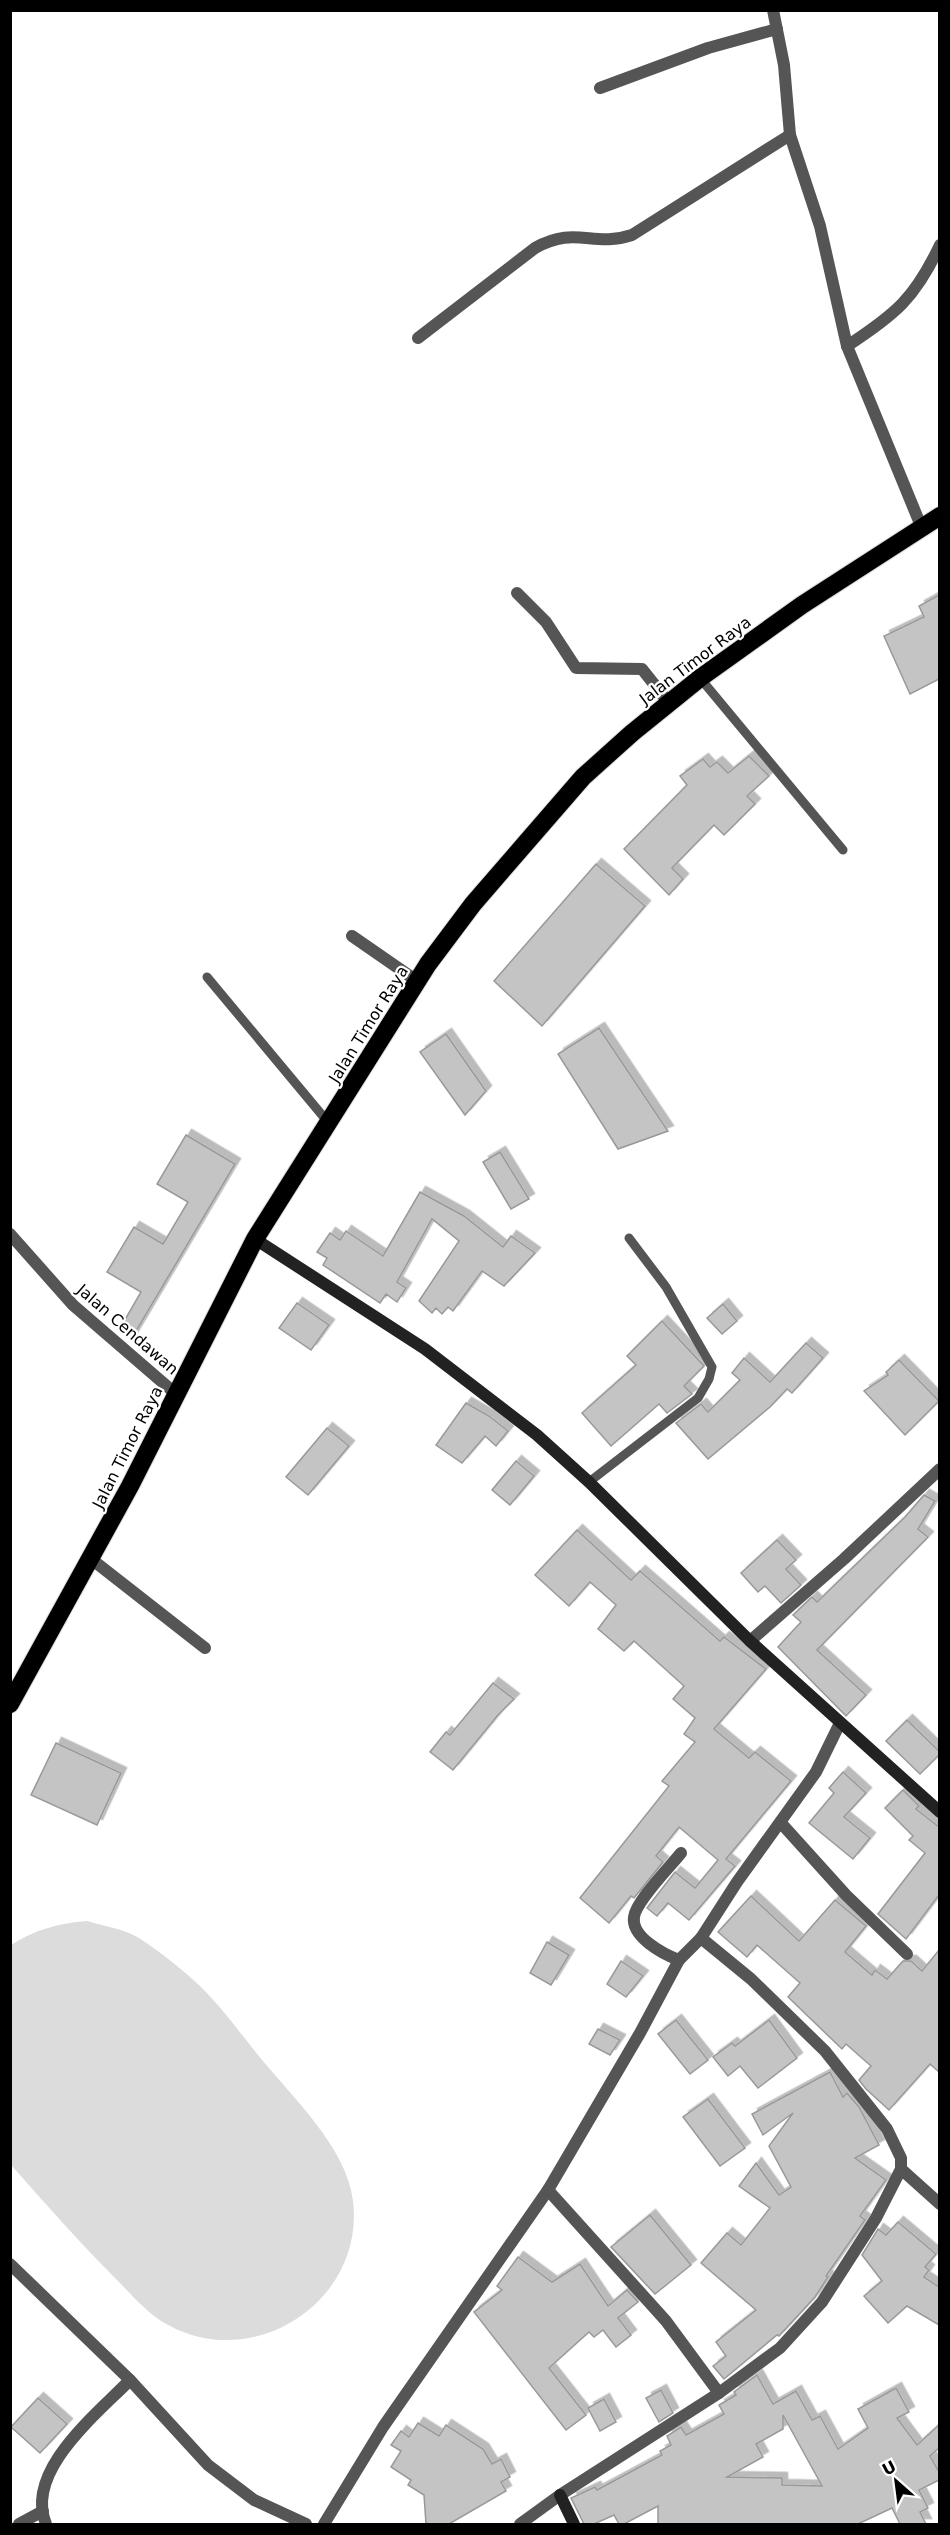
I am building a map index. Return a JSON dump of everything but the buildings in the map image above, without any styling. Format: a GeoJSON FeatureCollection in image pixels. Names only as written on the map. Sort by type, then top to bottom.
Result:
{"type":"FeatureCollection","features":[{"type":"Feature","properties":{"kind":"highway","name":"Jalan Timor Raya"},"geometry":{"type":"LineString","coordinates":[[10,1704],[90,1558],[255,1239],[327,1121],[354,1086],[417,981],[473,904],[583,777],[669,703],[802,605],[939,516]]}},
{"type":"Feature","properties":{"kind":"street"},"geometry":{"type":"LineString","coordinates":[[773,10],[784,64],[790,135],[820,226],[847,346],[921,526]]}},
{"type":"Feature","properties":{"kind":"street"},"geometry":{"type":"LineString","coordinates":[[600,88],[708,48],[777,29]]}},
{"type":"Feature","properties":{"kind":"street"},"geometry":{"type":"LineString","coordinates":[[418,338],[535,248],[551,239],[566,235],[607,240],[632,236],[790,135]]}},
{"type":"Feature","properties":{"kind":"street"},"geometry":{"type":"LineString","coordinates":[[847,346],[897,311],[912,294],[939,245]]}},
{"type":"Feature","properties":{"kind":"street"},"geometry":{"type":"LineString","coordinates":[[517,593],[546,622],[576,668],[642,669],[669,703]]}},
{"type":"Feature","properties":{"kind":"street"},"geometry":{"type":"LineString","coordinates":[[352,936],[417,981]]}},
{"type":"Feature","properties":{"kind":"street","name":"Jalan Cendawan"},"geometry":{"type":"LineString","coordinates":[[10,1234],[73,1305],[176,1394]]}},
{"type":"Feature","properties":{"kind":"street"},"geometry":{"type":"LineString","coordinates":[[255,1239],[425,1349],[537,1435],[589,1482],[750,1641],[939,1812]]}},
{"type":"Feature","properties":{"kind":"street"},"geometry":{"type":"LineString","coordinates":[[750,1641],[844,1559],[939,1469]]}},
{"type":"Feature","properties":{"kind":"street"},"geometry":{"type":"LineString","coordinates":[[90,1558],[205,1648]]}},
{"type":"Feature","properties":{"kind":"street"},"geometry":{"type":"LineString","coordinates":[[324,2524],[383,2427],[548,2190],[640,2033],[679,1960],[701,1938],[737,1882],[816,1772],[840,1723]]}},
{"type":"Feature","properties":{"kind":"street"},"geometry":{"type":"LineString","coordinates":[[781,1823],[846,1895],[907,1954]]}},
{"type":"Feature","properties":{"kind":"street"},"geometry":{"type":"LineString","coordinates":[[679,1960],[646,1941],[634,1922],[634,1914],[644,1898],[681,1853]]}},
{"type":"Feature","properties":{"kind":"street"},"geometry":{"type":"LineString","coordinates":[[520,2524],[560,2494],[758,2366],[801,2328],[822,2302],[876,2218],[901,2169],[901,2158],[887,2129],[825,2051],[751,1979],[701,1938]]}},
{"type":"Feature","properties":{"kind":"street"},"geometry":{"type":"LineString","coordinates":[[901,2169],[939,2204]]}},
{"type":"Feature","properties":{"kind":"street"},"geometry":{"type":"LineString","coordinates":[[548,2190],[666,2321],[719,2393]]}},
{"type":"Feature","properties":{"kind":"street"},"geometry":{"type":"LineString","coordinates":[[10,2264],[130,2380],[208,2465],[254,2500],[306,2524]]}},
{"type":"Feature","properties":{"kind":"street"},"geometry":{"type":"LineString","coordinates":[[46,2524],[41,2495],[53,2464],[130,2380]]}},
{"type":"Feature","properties":{"kind":"street"},"geometry":{"type":"LineString","coordinates":[[560,2494],[574,2524]]}},
{"type":"Feature","properties":{"kind":"street"},"geometry":{"type":"LineString","coordinates":[[19,2524],[43,2511]]}},
{"type":"Feature","properties":{"kind":"lane"},"geometry":{"type":"LineString","coordinates":[[700,678],[843,850]]}},
{"type":"Feature","properties":{"kind":"lane"},"geometry":{"type":"LineString","coordinates":[[207,977],[327,1121]]}},
{"type":"Feature","properties":{"kind":"lane"},"geometry":{"type":"LineString","coordinates":[[589,1482],[698,1398],[709,1379],[712,1367],[666,1287],[629,1238]]}},
{"type":"Feature","properties":{"kind":"shaded area"},"geometry":{"type":"Polygon","coordinates":[[[87,1921],[121,1930],[139,1938],[196,1982],[218,2005],[316,2123],[340,2161],[349,2181],[353,2201],[352,2236],[342,2268],[323,2296],[299,2317],[269,2333],[237,2340],[203,2338],[162,2321],[141,2304],[102,2264],[11,2165],[11,1945],[47,1928],[87,1921]]]}}]}
